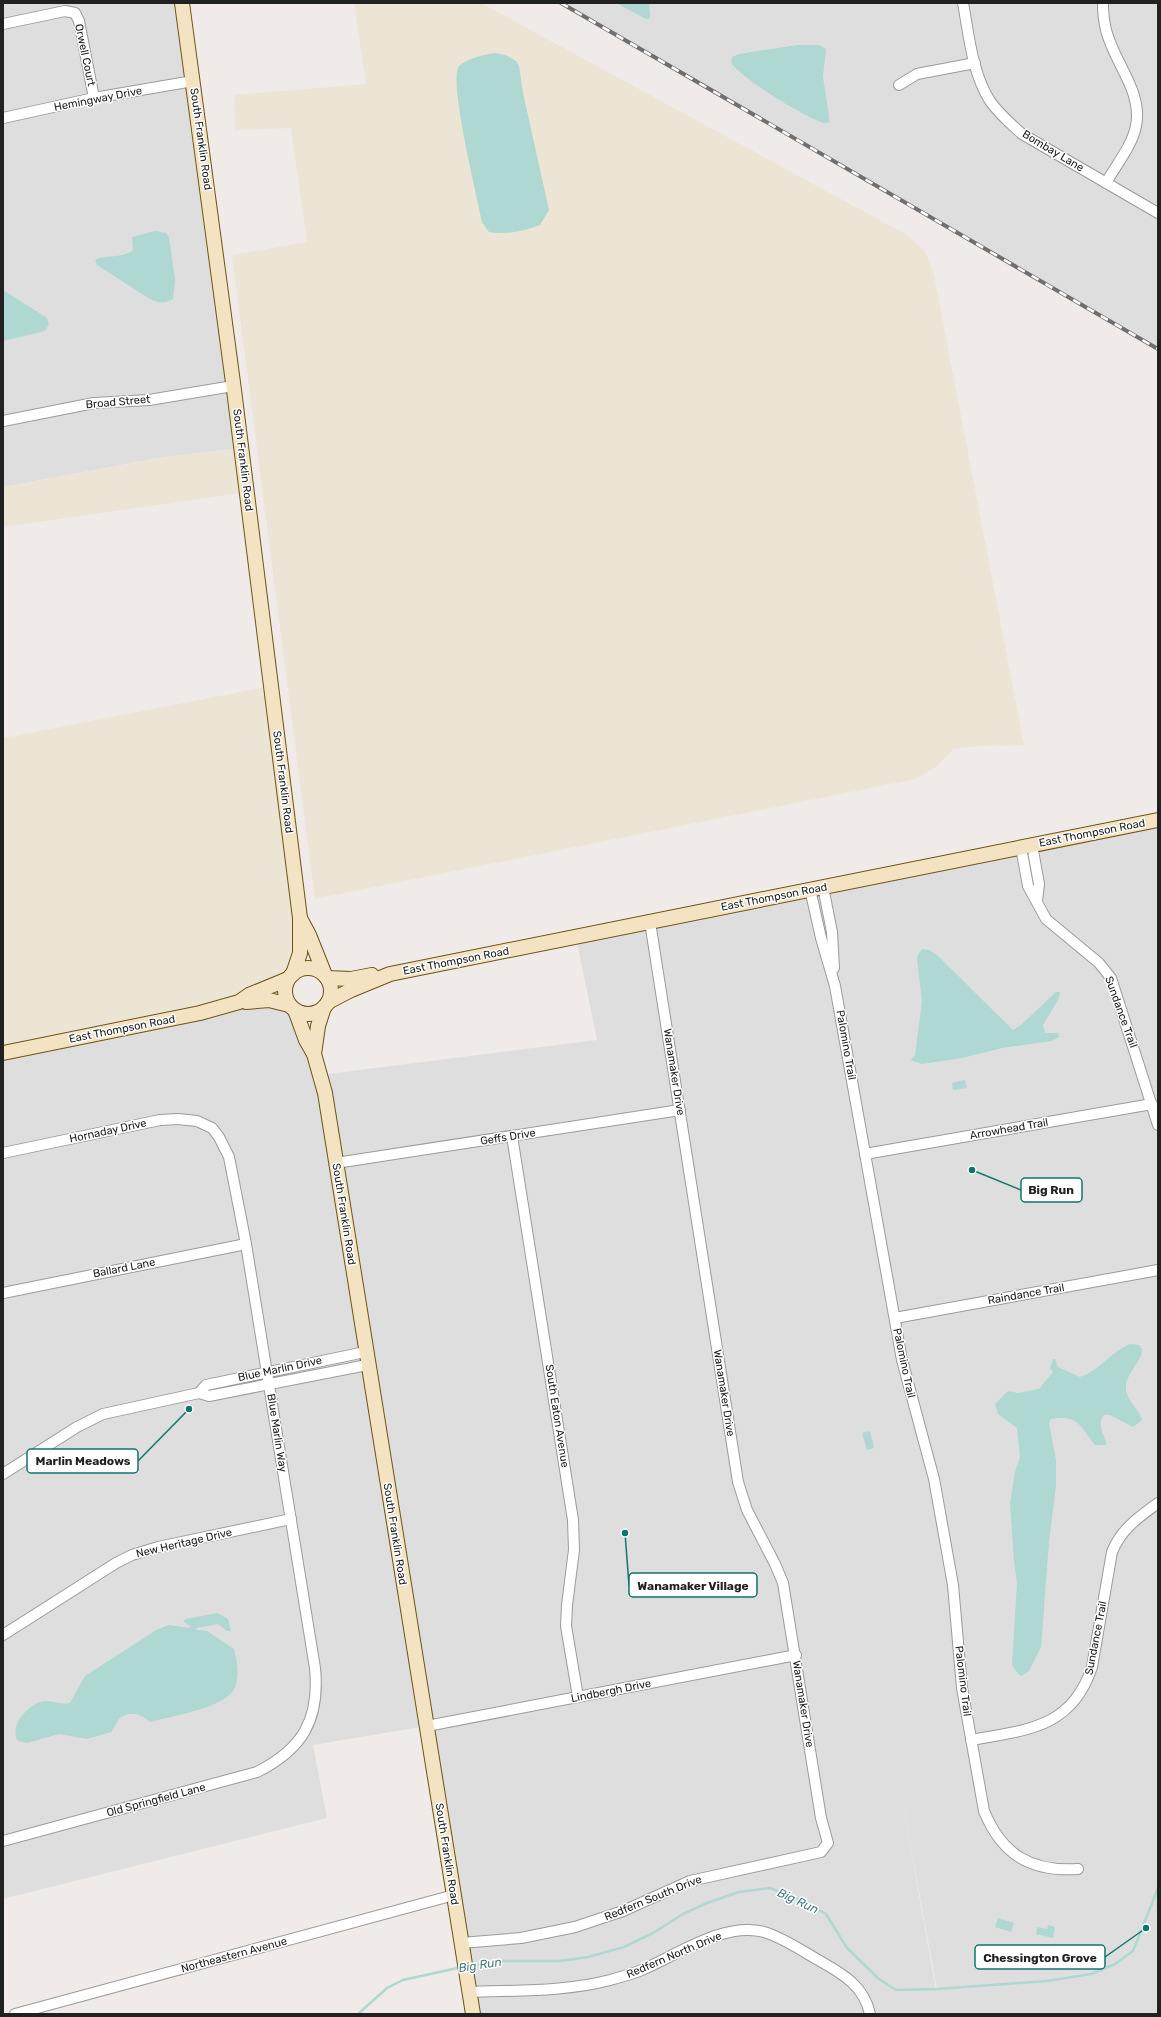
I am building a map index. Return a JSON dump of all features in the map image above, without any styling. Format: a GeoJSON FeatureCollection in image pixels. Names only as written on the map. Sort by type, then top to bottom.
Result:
{"type":"FeatureCollection","features":[{"type":"Feature","properties":{"kind":"main road","name":"South Franklin Road"},"geometry":{"type":"LineString","coordinates":[[182,3],[233,386],[300,918],[300,953],[290,976]]}},
{"type":"Feature","properties":{"kind":"main road","name":"East Thompson Road"},"geometry":{"type":"LineString","coordinates":[[326,977],[351,979],[379,974],[390,974],[1158,820]]}},
{"type":"Feature","properties":{"kind":"main road","name":"South Franklin Road"},"geometry":{"type":"LineString","coordinates":[[300,918],[309,935],[326,977]]}},
{"type":"Feature","properties":{"kind":"main road"},"geometry":{"type":"LineString","coordinates":[[309,968],[316,969],[326,977],[331,992],[326,1004],[312,1014],[301,1013],[292,1008],[284,992],[290,976],[302,969],[309,968]]}},
{"type":"Feature","properties":{"kind":"main road","name":"East Thompson Road"},"geometry":{"type":"LineString","coordinates":[[326,1004],[352,990],[390,974]]}},
{"type":"Feature","properties":{"kind":"main road","name":"East Thompson Road"},"geometry":{"type":"LineString","coordinates":[[239,1002],[250,995],[290,976]]}},
{"type":"Feature","properties":{"kind":"main road","name":"East Thompson Road"},"geometry":{"type":"LineString","coordinates":[[3,1053],[200,1013],[239,1002],[268,1000],[292,1008]]}},
{"type":"Feature","properties":{"kind":"main road","name":"South Franklin Road"},"geometry":{"type":"LineString","coordinates":[[314,1054],[318,1026],[326,1004]]}},
{"type":"Feature","properties":{"kind":"main road","name":"South Franklin Road"},"geometry":{"type":"LineString","coordinates":[[292,1008],[314,1054],[324,1093],[473,2014]]}},
{"type":"Feature","properties":{"kind":"street","name":"Bombay Lane"},"geometry":{"type":"LineString","coordinates":[[963,3],[977,73],[990,100],[1004,118],[1022,134],[1158,213]]}},
{"type":"Feature","properties":{"kind":"street"},"geometry":{"type":"LineString","coordinates":[[1103,3],[1106,31],[1134,95],[1137,111],[1136,126],[1131,140],[1106,183]]}},
{"type":"Feature","properties":{"kind":"street","name":"Orwell Court"},"geometry":{"type":"LineString","coordinates":[[3,24],[65,11],[75,13],[79,21],[94,98]]}},
{"type":"Feature","properties":{"kind":"street"},"geometry":{"type":"LineString","coordinates":[[899,85],[917,74],[975,62]]}},
{"type":"Feature","properties":{"kind":"street","name":"Hemingway Drive"},"geometry":{"type":"LineString","coordinates":[[3,118],[94,98],[193,81]]}},
{"type":"Feature","properties":{"kind":"street","name":"Broad Street"},"geometry":{"type":"LineString","coordinates":[[3,421],[94,403],[149,400],[233,386]]}},
{"type":"Feature","properties":{"kind":"street","name":"Sundance Trail"},"geometry":{"type":"LineString","coordinates":[[1026,846],[1039,884],[1037,901],[1046,919],[1099,962],[1111,978],[1158,1125]]}},
{"type":"Feature","properties":{"kind":"street","name":"Palomino Trail"},"geometry":{"type":"LineString","coordinates":[[817,888],[832,932],[835,986],[906,1380],[934,1479],[953,1585],[962,1688],[984,1811],[1000,1840],[1015,1854],[1037,1866],[1057,1870],[1078,1869]]}},
{"type":"Feature","properties":{"kind":"street","name":"Wanamaker Drive"},"geometry":{"type":"LineString","coordinates":[[650,922],[738,1482],[747,1510],[775,1564],[783,1583],[796,1655],[821,1818],[828,1843],[821,1852]]}},
{"type":"Feature","properties":{"kind":"street","name":"Arrowhead Trail"},"geometry":{"type":"LineString","coordinates":[[866,1154],[1152,1104]]}},
{"type":"Feature","properties":{"kind":"street","name":"Geffs Drive"},"geometry":{"type":"LineString","coordinates":[[336,1163],[680,1110]]}},
{"type":"Feature","properties":{"kind":"street","name":"Hornaday Drive"},"geometry":{"type":"LineString","coordinates":[[3,1153],[160,1120],[178,1119],[197,1121],[212,1128]]}},
{"type":"Feature","properties":{"kind":"street","name":"Blue Marlin Way"},"geometry":{"type":"LineString","coordinates":[[212,1128],[229,1157],[246,1244],[317,1688],[315,1706],[309,1723],[300,1739]]}},
{"type":"Feature","properties":{"kind":"street","name":"South Eaton Avenue"},"geometry":{"type":"LineString","coordinates":[[512,1136],[573,1520],[574,1550],[567,1605],[566,1626],[578,1697]]}},
{"type":"Feature","properties":{"kind":"street","name":"Ballard Lane"},"geometry":{"type":"LineString","coordinates":[[3,1293],[246,1244]]}},
{"type":"Feature","properties":{"kind":"street","name":"Raindance Trail"},"geometry":{"type":"LineString","coordinates":[[894,1318],[1158,1270]]}},
{"type":"Feature","properties":{"kind":"street","name":"Blue Marlin Drive"},"geometry":{"type":"LineString","coordinates":[[199,1393],[206,1385],[267,1372],[366,1359]]}},
{"type":"Feature","properties":{"kind":"street","name":"Blue Marlin Drive"},"geometry":{"type":"LineString","coordinates":[[3,1474],[77,1427],[103,1414],[199,1393],[209,1396],[269,1385],[366,1359]]}},
{"type":"Feature","properties":{"kind":"street","name":"Sundance Trail"},"geometry":{"type":"LineString","coordinates":[[971,1740],[1042,1726],[1057,1718],[1073,1704],[1086,1683],[1092,1667],[1112,1552],[1117,1539],[1128,1526],[1158,1503]]}},
{"type":"Feature","properties":{"kind":"street","name":"New Heritage Drive"},"geometry":{"type":"LineString","coordinates":[[3,1635],[116,1563],[132,1555],[158,1547],[291,1519]]}},
{"type":"Feature","properties":{"kind":"street","name":"Lindbergh Drive"},"geometry":{"type":"LineString","coordinates":[[427,1726],[796,1655]]}},
{"type":"Feature","properties":{"kind":"street","name":"Old Springfield Lane"},"geometry":{"type":"LineString","coordinates":[[3,1841],[257,1772],[274,1764],[300,1739]]}},
{"type":"Feature","properties":{"kind":"street","name":"Redfern South Drive"},"geometry":{"type":"LineString","coordinates":[[462,1950],[575,1927],[624,1911],[690,1881],[821,1852]]}},
{"type":"Feature","properties":{"kind":"street","name":"Northeastern Avenue"},"geometry":{"type":"LineString","coordinates":[[15,2014],[454,1895]]}},
{"type":"Feature","properties":{"kind":"street","name":"Redfern North Drive"},"geometry":{"type":"LineString","coordinates":[[469,1992],[565,1988],[610,1980],[641,1970],[718,1935],[734,1931],[751,1930],[763,1932],[783,1940],[842,1974],[855,1984],[865,1998],[870,2014]]}},
{"type":"Feature","properties":{"kind":"shaded area"},"geometry":{"type":"Polygon","coordinates":[[[3,3],[182,3],[241,448],[164,457],[3,487],[3,3]]]}},
{"type":"Feature","properties":{"kind":"shaded area"},"geometry":{"type":"Polygon","coordinates":[[[354,3],[481,3],[907,235],[926,253],[934,275],[1024,745],[978,746],[953,749],[937,766],[916,779],[315,899],[232,255],[307,242],[291,128],[235,130],[234,95],[366,84],[354,3]]]}},
{"type":"Feature","properties":{"kind":"shaded area"},"geometry":{"type":"Polygon","coordinates":[[[561,3],[1158,3],[1158,349],[561,3]]]}},
{"type":"Feature","properties":{"kind":"shaded area"},"geometry":{"type":"Polygon","coordinates":[[[241,448],[247,492],[3,527],[3,487],[164,457],[241,448]]]}},
{"type":"Feature","properties":{"kind":"shaded area"},"geometry":{"type":"Polygon","coordinates":[[[271,686],[300,918],[293,974],[249,995],[3,1053],[3,738],[271,686]]]}},
{"type":"Feature","properties":{"kind":"shaded area"},"geometry":{"type":"Polygon","coordinates":[[[1158,820],[1158,2014],[479,2014],[427,1726],[313,1745],[327,1818],[3,1899],[3,1053],[223,1007],[289,1005],[320,1075],[597,1040],[576,937],[1158,820]],[[897,1772],[936,1990],[974,1984],[937,1989],[897,1772]]]}},
{"type":"Feature","properties":{"kind":"water"},"geometry":{"type":"Polygon","coordinates":[[[616,3],[649,3],[650,17],[648,19],[644,18],[616,3]]]}},
{"type":"Feature","properties":{"kind":"water"},"geometry":{"type":"Polygon","coordinates":[[[797,45],[819,45],[826,49],[823,77],[829,122],[826,123],[818,121],[792,107],[746,77],[731,62],[732,57],[739,54],[797,45]]]}},
{"type":"Feature","properties":{"kind":"water"},"geometry":{"type":"Polygon","coordinates":[[[494,53],[506,55],[516,61],[519,66],[523,93],[549,210],[540,225],[521,231],[508,233],[489,232],[482,222],[465,142],[458,96],[458,68],[464,62],[494,53]]]}},
{"type":"Feature","properties":{"kind":"water"},"geometry":{"type":"Polygon","coordinates":[[[155,231],[166,233],[169,237],[175,280],[173,299],[170,301],[159,302],[150,299],[97,265],[95,260],[129,253],[133,250],[132,237],[155,231]]]}},
{"type":"Feature","properties":{"kind":"water"},"geometry":{"type":"Polygon","coordinates":[[[3,290],[47,318],[49,324],[45,331],[3,341],[3,290]]]}},
{"type":"Feature","properties":{"kind":"water"},"geometry":{"type":"Polygon","coordinates":[[[922,949],[929,950],[937,955],[1013,1030],[1021,1025],[1056,992],[1060,992],[1059,998],[1043,1025],[1045,1033],[1058,1033],[1059,1037],[1052,1041],[1002,1048],[962,1058],[922,1064],[910,1060],[915,1056],[922,1001],[917,959],[922,949]]]}},
{"type":"Feature","properties":{"kind":"water"},"geometry":{"type":"Polygon","coordinates":[[[965,1080],[967,1088],[953,1090],[952,1083],[965,1080]]]}},
{"type":"Feature","properties":{"kind":"water"},"geometry":{"type":"Polygon","coordinates":[[[1130,1344],[1139,1345],[1142,1349],[1139,1360],[1130,1374],[1126,1384],[1126,1390],[1142,1420],[1133,1427],[1110,1415],[1104,1415],[1101,1425],[1106,1445],[1095,1445],[1077,1423],[1067,1418],[1051,1419],[1049,1423],[1056,1460],[1056,1486],[1049,1542],[1041,1647],[1029,1671],[1021,1676],[1012,1665],[1017,1583],[1010,1503],[1015,1472],[1020,1457],[1017,1428],[998,1414],[995,1404],[1008,1391],[1018,1393],[1039,1389],[1053,1372],[1050,1368],[1053,1359],[1055,1359],[1058,1367],[1080,1377],[1093,1370],[1123,1347],[1130,1344]]]}},
{"type":"Feature","properties":{"kind":"water"},"geometry":{"type":"Polygon","coordinates":[[[870,1431],[874,1448],[867,1450],[862,1433],[870,1431]]]}},
{"type":"Feature","properties":{"kind":"water"},"geometry":{"type":"Polygon","coordinates":[[[217,1613],[228,1619],[231,1631],[227,1631],[218,1624],[196,1628],[197,1630],[207,1631],[234,1649],[237,1664],[237,1681],[233,1691],[218,1703],[194,1711],[150,1722],[140,1715],[128,1714],[120,1718],[111,1732],[87,1739],[59,1734],[27,1743],[18,1741],[16,1728],[18,1722],[22,1715],[33,1705],[46,1701],[64,1704],[70,1703],[85,1676],[158,1629],[169,1625],[189,1628],[190,1626],[183,1621],[186,1619],[217,1613]]]}},
{"type":"Feature","properties":{"kind":"water"},"geometry":{"type":"Polygon","coordinates":[[[998,1918],[1014,1923],[1011,1932],[995,1927],[998,1918]]]}},
{"type":"Feature","properties":{"kind":"water"},"geometry":{"type":"Polygon","coordinates":[[[1048,1925],[1055,1927],[1053,1938],[1036,1934],[1037,1927],[1047,1929],[1048,1925]]]}},
{"type":"Feature","properties":{"kind":"waterway","name":"Big Run"},"geometry":{"type":"LineString","coordinates":[[471,1966],[498,1961],[560,1961],[588,1957],[624,1947],[653,1933],[683,1914],[707,1903],[739,1892],[770,1888],[798,1899],[826,1914],[847,1948],[879,1979],[896,1990],[937,1989],[1047,1981],[1091,1974],[1115,1964],[1133,1951],[1158,1888]]}},
{"type":"Feature","properties":{"kind":"waterway","name":"Big Run"},"geometry":{"type":"LineString","coordinates":[[358,2014],[387,1988],[403,1980],[462,1967]]}},
{"type":"Feature","properties":{"kind":"railway"},"geometry":{"type":"LineString","coordinates":[[561,3],[1158,349]]}},
{"type":"Feature","properties":{"kind":"place","name":"Big Run"},"geometry":{"type":"Point","coordinates":[972,1170]}},
{"type":"Feature","properties":{"kind":"place","name":"Marlin Meadows"},"geometry":{"type":"Point","coordinates":[189,1409]}},
{"type":"Feature","properties":{"kind":"place","name":"Wanamaker Village"},"geometry":{"type":"Point","coordinates":[625,1533]}},
{"type":"Feature","properties":{"kind":"place","name":"Chessington Grove"},"geometry":{"type":"Point","coordinates":[1146,1928]}}]}
